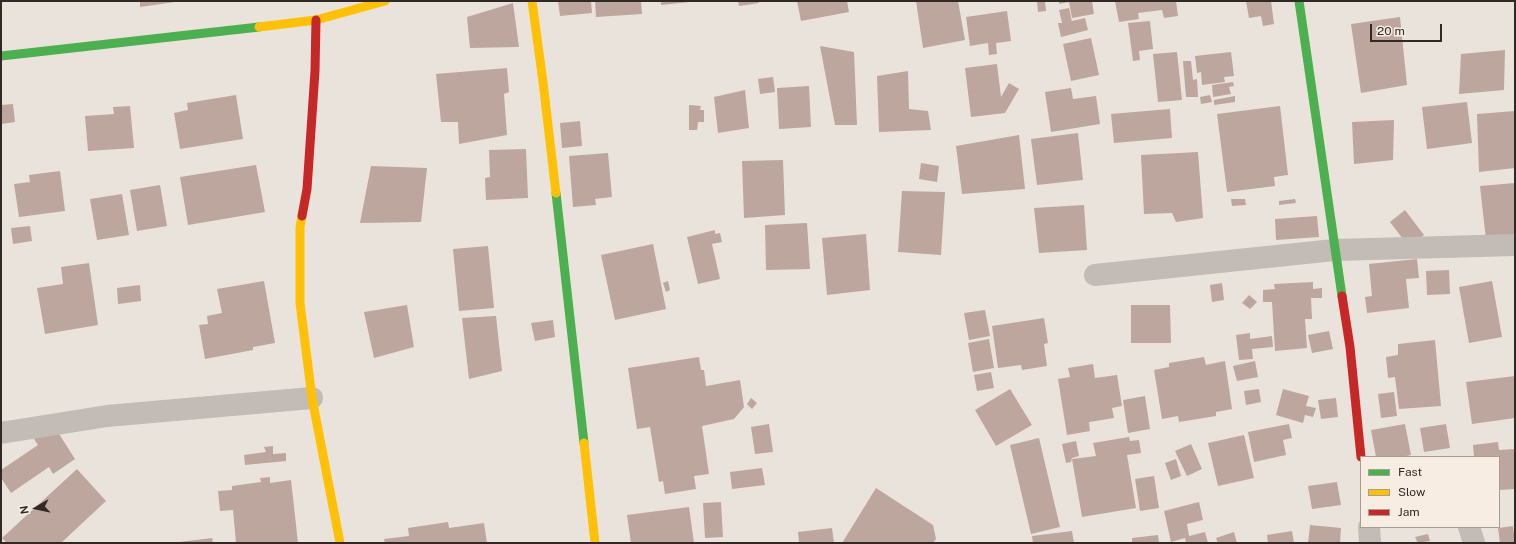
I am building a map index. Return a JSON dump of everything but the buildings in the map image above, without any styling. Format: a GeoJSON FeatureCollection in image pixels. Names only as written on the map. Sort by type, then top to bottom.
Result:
{"type":"FeatureCollection","features":[{"type":"Feature","properties":{"kind":"street"},"geometry":{"type":"LineString","coordinates":[[1,56],[316,20],[385,1]]}},
{"type":"Feature","properties":{"kind":"street"},"geometry":{"type":"LineString","coordinates":[[532,1],[543,82],[595,543]]}},
{"type":"Feature","properties":{"kind":"street"},"geometry":{"type":"LineString","coordinates":[[1299,1],[1334,250],[1350,347],[1361,456]]}},
{"type":"Feature","properties":{"kind":"street"},"geometry":{"type":"LineString","coordinates":[[316,20],[315,71],[307,189],[300,227],[300,303],[312,398],[340,543]]}},
{"type":"Feature","properties":{"kind":"street"},"geometry":{"type":"LineString","coordinates":[[1095,275],[1334,250],[1515,245]]}},
{"type":"Feature","properties":{"kind":"street"},"geometry":{"type":"LineString","coordinates":[[1,433],[107,416],[312,398]]}},
{"type":"Feature","properties":{"kind":"street"},"geometry":{"type":"LineString","coordinates":[[1369,528],[1370,543]]}},
{"type":"Feature","properties":{"kind":"street"},"geometry":{"type":"LineString","coordinates":[[1469,528],[1474,543]]}},
{"type":"Feature","properties":{"kind":"traffic: fast"},"geometry":{"type":"LineString","coordinates":[[1299,1],[1342,296]]}},
{"type":"Feature","properties":{"kind":"traffic: fast"},"geometry":{"type":"LineString","coordinates":[[1,56],[259,27]]}},
{"type":"Feature","properties":{"kind":"traffic: fast"},"geometry":{"type":"LineString","coordinates":[[556,193],[584,443]]}},
{"type":"Feature","properties":{"kind":"traffic: slow"},"geometry":{"type":"LineString","coordinates":[[259,27],[316,20],[385,1]]}},
{"type":"Feature","properties":{"kind":"traffic: slow"},"geometry":{"type":"LineString","coordinates":[[532,1],[556,193]]}},
{"type":"Feature","properties":{"kind":"traffic: slow"},"geometry":{"type":"LineString","coordinates":[[302,216],[300,227],[300,303],[312,398],[340,543]]}},
{"type":"Feature","properties":{"kind":"traffic: slow"},"geometry":{"type":"LineString","coordinates":[[584,443],[595,543]]}},
{"type":"Feature","properties":{"kind":"traffic: jam"},"geometry":{"type":"LineString","coordinates":[[302,216],[307,189],[315,71],[316,20]]}},
{"type":"Feature","properties":{"kind":"traffic: jam"},"geometry":{"type":"LineString","coordinates":[[1342,296],[1350,347],[1361,456]]}}]}
